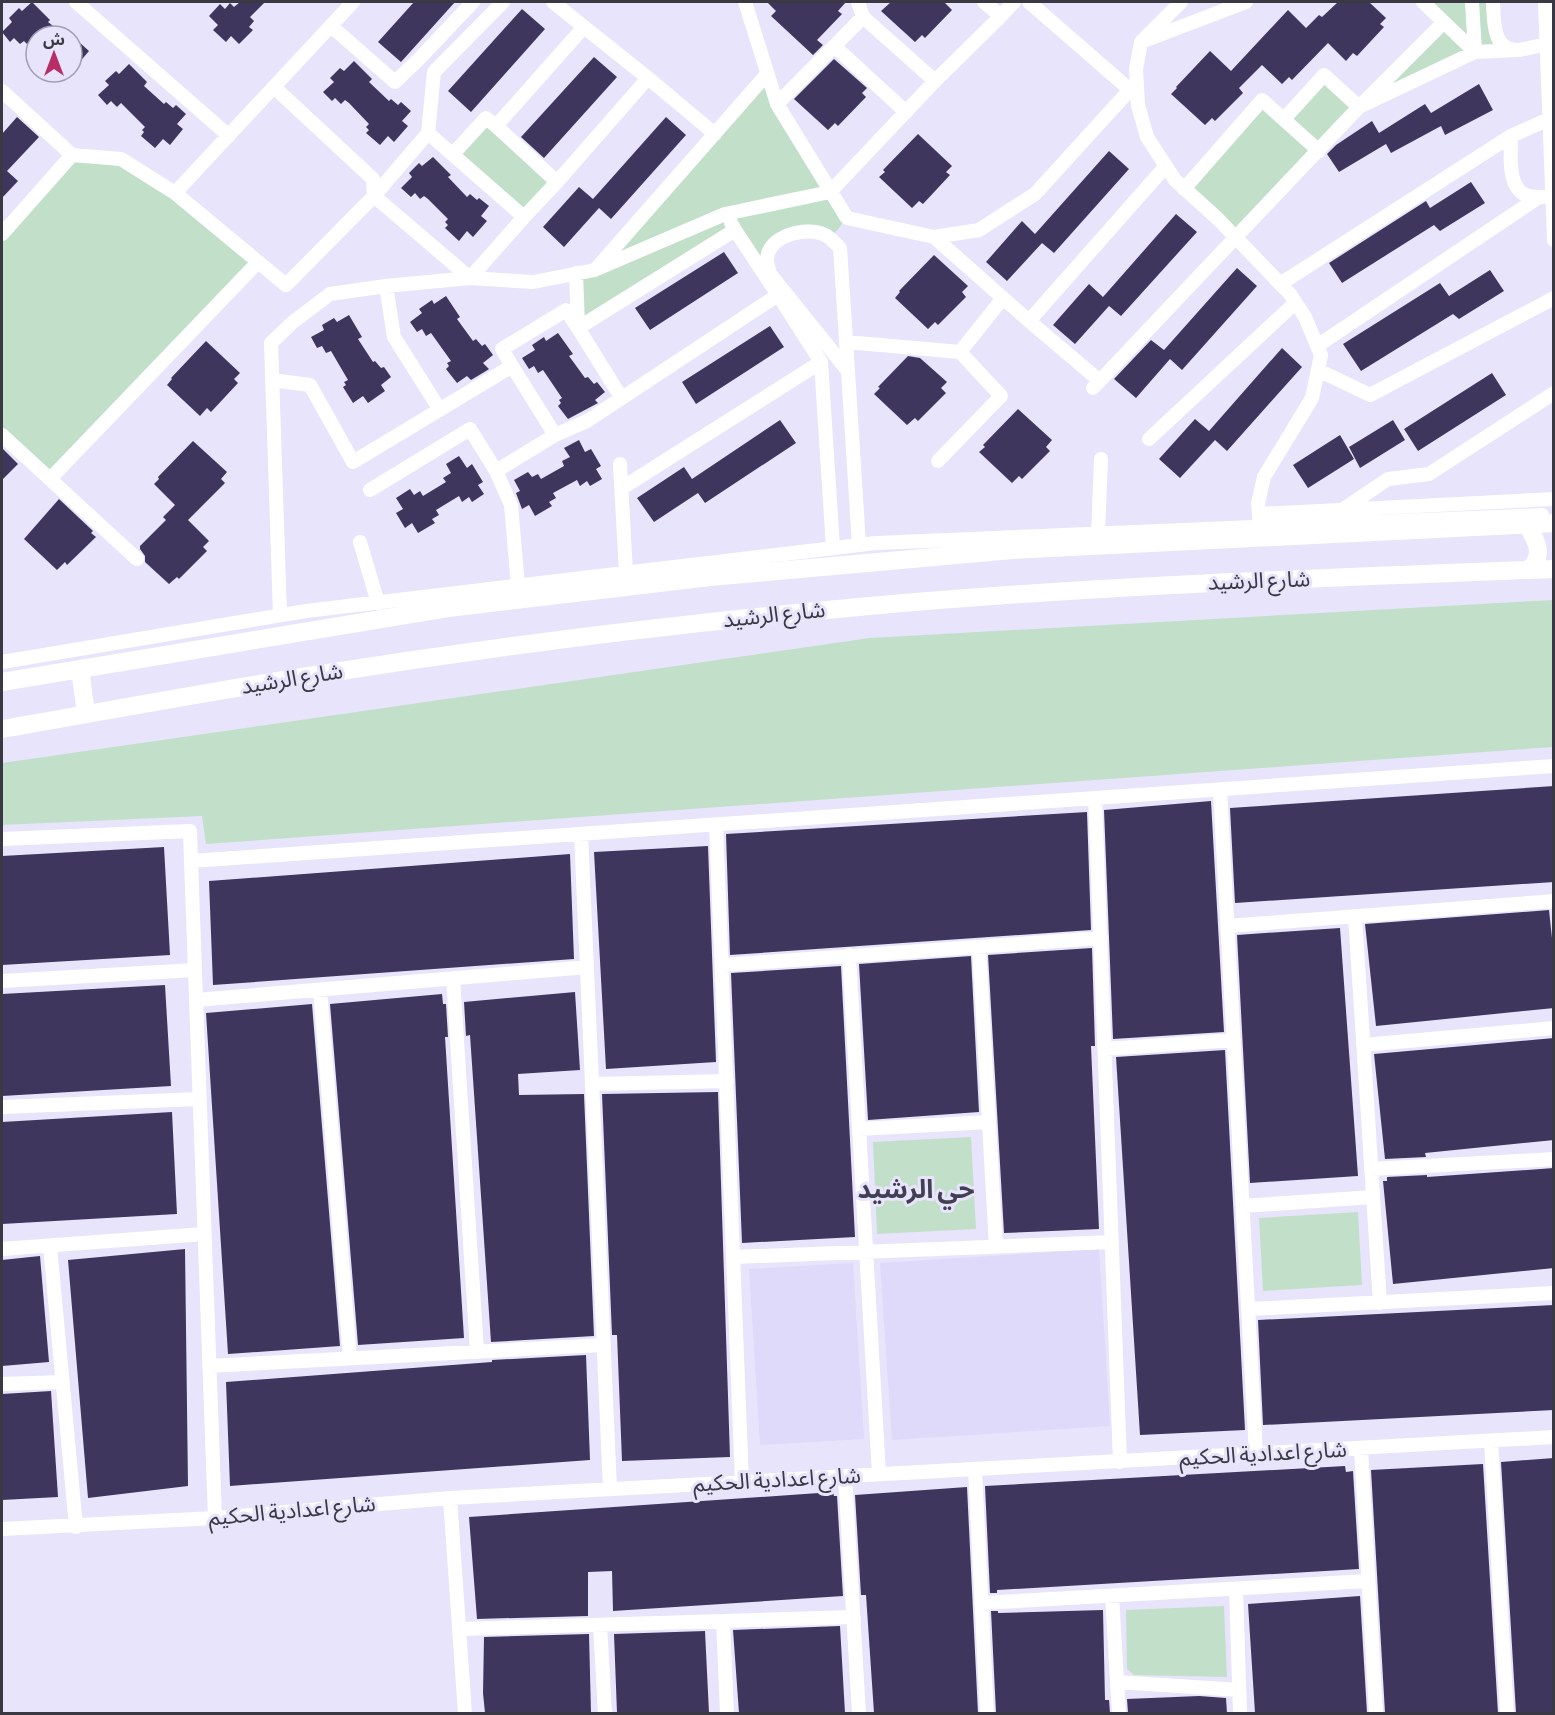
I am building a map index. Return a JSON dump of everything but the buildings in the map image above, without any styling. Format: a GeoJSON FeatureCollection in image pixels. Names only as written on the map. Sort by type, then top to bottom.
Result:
{"type":"FeatureCollection","features":[{"type":"Feature","properties":{"kind":"street"},"geometry":{"type":"LineString","coordinates":[[76,2],[229,136]]}},
{"type":"Feature","properties":{"kind":"street"},"geometry":{"type":"LineString","coordinates":[[175,193],[353,2]]}},
{"type":"Feature","properties":{"kind":"street"},"geometry":{"type":"LineString","coordinates":[[331,26],[395,82],[419,60],[473,2]]}},
{"type":"Feature","properties":{"kind":"street"},"geometry":{"type":"LineString","coordinates":[[2,93],[72,155],[121,159],[175,193],[286,285],[374,196],[428,133],[434,72],[503,2]]}},
{"type":"Feature","properties":{"kind":"street"},"geometry":{"type":"LineString","coordinates":[[552,2],[715,134]]}},
{"type":"Feature","properties":{"kind":"street"},"geometry":{"type":"LineString","coordinates":[[745,2],[777,105],[830,192],[847,218],[892,229],[934,237],[979,230],[1035,194],[1133,86]]}},
{"type":"Feature","properties":{"kind":"street"},"geometry":{"type":"LineString","coordinates":[[858,2],[863,17],[935,81]]}},
{"type":"Feature","properties":{"kind":"street"},"geometry":{"type":"LineString","coordinates":[[984,2],[1000,16]]}},
{"type":"Feature","properties":{"kind":"street"},"geometry":{"type":"LineString","coordinates":[[280,615],[271,343],[293,322],[330,294],[470,278],[533,282],[595,270],[725,214],[830,192],[1014,2]]}},
{"type":"Feature","properties":{"kind":"street"},"geometry":{"type":"LineString","coordinates":[[1029,2],[1133,86]]}},
{"type":"Feature","properties":{"kind":"street"},"geometry":{"type":"LineString","coordinates":[[1181,2],[1141,42],[1133,86],[1147,137],[1166,167],[1184,189],[1280,284],[1305,317],[1321,356],[1312,398],[1264,477],[1258,503],[1259,521]]}},
{"type":"Feature","properties":{"kind":"street"},"geometry":{"type":"LineString","coordinates":[[1141,42],[1246,2]]}},
{"type":"Feature","properties":{"kind":"street"},"geometry":{"type":"LineString","coordinates":[[1423,2],[1474,52]]}},
{"type":"Feature","properties":{"kind":"street"},"geometry":{"type":"LineString","coordinates":[[1472,2],[1474,52]]}},
{"type":"Feature","properties":{"kind":"street"},"geometry":{"type":"LineString","coordinates":[[1493,2],[1494,31],[1502,44],[1515,50]]}},
{"type":"Feature","properties":{"kind":"street"},"geometry":{"type":"LineString","coordinates":[[1545,2],[1549,119],[1545,197],[1554,240]]}},
{"type":"Feature","properties":{"kind":"street"},"geometry":{"type":"LineString","coordinates":[[777,105],[863,17]]}},
{"type":"Feature","properties":{"kind":"street"},"geometry":{"type":"LineString","coordinates":[[934,237],[1097,384],[1359,107],[1444,22]]}},
{"type":"Feature","properties":{"kind":"street"},"geometry":{"type":"LineString","coordinates":[[496,126],[584,27]]}},
{"type":"Feature","properties":{"kind":"street"},"geometry":{"type":"LineString","coordinates":[[1359,107],[1474,52],[1515,50],[1546,45]]}},
{"type":"Feature","properties":{"kind":"street"},"geometry":{"type":"LineString","coordinates":[[834,46],[906,112]]}},
{"type":"Feature","properties":{"kind":"street"},"geometry":{"type":"LineString","coordinates":[[595,270],[767,74]]}},
{"type":"Feature","properties":{"kind":"street"},"geometry":{"type":"LineString","coordinates":[[1284,119],[1324,75],[1359,107]]}},
{"type":"Feature","properties":{"kind":"street"},"geometry":{"type":"LineString","coordinates":[[470,278],[648,78]]}},
{"type":"Feature","properties":{"kind":"street"},"geometry":{"type":"LineString","coordinates":[[274,87],[373,179],[374,196],[470,278]]}},
{"type":"Feature","properties":{"kind":"street"},"geometry":{"type":"LineString","coordinates":[[1184,189],[1262,100],[1319,151]]}},
{"type":"Feature","properties":{"kind":"street"},"geometry":{"type":"LineString","coordinates":[[454,153],[486,118],[557,182]]}},
{"type":"Feature","properties":{"kind":"street"},"geometry":{"type":"LineString","coordinates":[[1280,284],[1510,136],[1549,119]]}},
{"type":"Feature","properties":{"kind":"street"},"geometry":{"type":"LineString","coordinates":[[428,133],[454,153],[524,217]]}},
{"type":"Feature","properties":{"kind":"street"},"geometry":{"type":"LineString","coordinates":[[1510,136],[1516,188],[1526,195],[1545,197]]}},
{"type":"Feature","properties":{"kind":"street"},"geometry":{"type":"LineString","coordinates":[[2,234],[72,155]]}},
{"type":"Feature","properties":{"kind":"street"},"geometry":{"type":"LineString","coordinates":[[1029,321],[1166,167]]}},
{"type":"Feature","properties":{"kind":"street"},"geometry":{"type":"LineString","coordinates":[[1317,346],[1545,197]]}},
{"type":"Feature","properties":{"kind":"street"},"geometry":{"type":"LineString","coordinates":[[725,214],[821,362],[832,548]]}},
{"type":"Feature","properties":{"kind":"street"},"geometry":{"type":"LineString","coordinates":[[830,239],[847,218]]}},
{"type":"Feature","properties":{"kind":"street"},"geometry":{"type":"LineString","coordinates":[[578,328],[735,230]]}},
{"type":"Feature","properties":{"kind":"street"},"geometry":{"type":"LineString","coordinates":[[848,371],[770,274],[766,259],[772,246],[787,235],[802,231],[825,235],[840,248],[848,371],[859,545]]}},
{"type":"Feature","properties":{"kind":"street"},"geometry":{"type":"LineString","coordinates":[[50,479],[258,262]]}},
{"type":"Feature","properties":{"kind":"street"},"geometry":{"type":"LineString","coordinates":[[576,273],[578,328]]}},
{"type":"Feature","properties":{"kind":"street"},"geometry":{"type":"LineString","coordinates":[[386,286],[394,337],[440,410]]}},
{"type":"Feature","properties":{"kind":"street"},"geometry":{"type":"LineString","coordinates":[[496,471],[555,435],[587,421],[778,295]]}},
{"type":"Feature","properties":{"kind":"street"},"geometry":{"type":"LineString","coordinates":[[960,352],[1003,298]]}},
{"type":"Feature","properties":{"kind":"street"},"geometry":{"type":"LineString","coordinates":[[1318,370],[1370,395],[1554,298]]}},
{"type":"Feature","properties":{"kind":"street"},"geometry":{"type":"LineString","coordinates":[[1149,439],[1295,303]]}},
{"type":"Feature","properties":{"kind":"street"},"geometry":{"type":"LineString","coordinates":[[555,435],[502,349],[566,310],[621,397]]}},
{"type":"Feature","properties":{"kind":"street"},"geometry":{"type":"LineString","coordinates":[[846,342],[960,352],[1001,396],[938,461]]}},
{"type":"Feature","properties":{"kind":"street"},"geometry":{"type":"LineString","coordinates":[[622,488],[821,362]]}},
{"type":"Feature","properties":{"kind":"street"},"geometry":{"type":"LineString","coordinates":[[272,380],[310,385],[353,462],[512,366]]}},
{"type":"Feature","properties":{"kind":"street"},"geometry":{"type":"LineString","coordinates":[[1340,511],[1388,479],[1429,474],[1554,393]]}},
{"type":"Feature","properties":{"kind":"street"},"geometry":{"type":"LineString","coordinates":[[370,490],[470,429],[496,471],[511,505],[519,586]]}},
{"type":"Feature","properties":{"kind":"street"},"geometry":{"type":"LineString","coordinates":[[2,435],[137,559]]}},
{"type":"Feature","properties":{"kind":"street"},"geometry":{"type":"LineString","coordinates":[[1098,534],[1101,459]]}},
{"type":"Feature","properties":{"kind":"street"},"geometry":{"type":"LineString","coordinates":[[620,464],[626,573]]}},
{"type":"Feature","properties":{"kind":"street"},"geometry":{"type":"LineString","coordinates":[[2,662],[280,615],[859,545],[1098,534],[1259,521],[1340,511],[1554,499]]}},
{"type":"Feature","properties":{"kind":"street"},"geometry":{"type":"LineString","coordinates":[[1259,521],[1554,514]]}},
{"type":"Feature","properties":{"kind":"street","name":"شارع الرشيد"},"geometry":{"type":"LineString","coordinates":[[2,682],[448,608],[710,577],[1012,550],[1554,523]]}},
{"type":"Feature","properties":{"kind":"street"},"geometry":{"type":"LineString","coordinates":[[1527,524],[1539,549],[1536,561],[1528,570]]}},
{"type":"Feature","properties":{"kind":"street"},"geometry":{"type":"LineString","coordinates":[[360,542],[378,603]]}},
{"type":"Feature","properties":{"kind":"street","name":"شارع الرشيد"},"geometry":{"type":"LineString","coordinates":[[2,729],[329,672],[707,622],[839,608],[1125,588],[1554,569]]}},
{"type":"Feature","properties":{"kind":"street"},"geometry":{"type":"LineString","coordinates":[[80,669],[86,714]]}},
{"type":"Feature","properties":{"kind":"street"},"geometry":{"type":"LineString","coordinates":[[191,861],[1554,766]]}},
{"type":"Feature","properties":{"kind":"street"},"geometry":{"type":"LineString","coordinates":[[1220,790],[1257,1454]]}},
{"type":"Feature","properties":{"kind":"street"},"geometry":{"type":"LineString","coordinates":[[1095,798],[1120,1462]]}},
{"type":"Feature","properties":{"kind":"street"},"geometry":{"type":"LineString","coordinates":[[716,825],[742,1482]]}},
{"type":"Feature","properties":{"kind":"street"},"geometry":{"type":"LineString","coordinates":[[2,839],[190,831],[215,1518]]}},
{"type":"Feature","properties":{"kind":"street"},"geometry":{"type":"LineString","coordinates":[[581,834],[610,1489]]}},
{"type":"Feature","properties":{"kind":"street"},"geometry":{"type":"LineString","coordinates":[[1228,926],[1554,901]]}},
{"type":"Feature","properties":{"kind":"street"},"geometry":{"type":"LineString","coordinates":[[1355,916],[1380,1303]]}},
{"type":"Feature","properties":{"kind":"street"},"geometry":{"type":"LineString","coordinates":[[722,964],[1101,938]]}},
{"type":"Feature","properties":{"kind":"street"},"geometry":{"type":"LineString","coordinates":[[979,947],[996,1247]]}},
{"type":"Feature","properties":{"kind":"street"},"geometry":{"type":"LineString","coordinates":[[849,956],[879,1474]]}},
{"type":"Feature","properties":{"kind":"street"},"geometry":{"type":"LineString","coordinates":[[196,1000],[587,967]]}},
{"type":"Feature","properties":{"kind":"street"},"geometry":{"type":"LineString","coordinates":[[2,981],[195,970]]}},
{"type":"Feature","properties":{"kind":"street"},"geometry":{"type":"LineString","coordinates":[[453,978],[477,1351]]}},
{"type":"Feature","properties":{"kind":"street"},"geometry":{"type":"LineString","coordinates":[[320,990],[350,1358]]}},
{"type":"Feature","properties":{"kind":"street"},"geometry":{"type":"LineString","coordinates":[[1364,1046],[1554,1029]]}},
{"type":"Feature","properties":{"kind":"street"},"geometry":{"type":"LineString","coordinates":[[1105,1049],[1234,1040]]}},
{"type":"Feature","properties":{"kind":"street"},"geometry":{"type":"LineString","coordinates":[[592,1084],[727,1081]]}},
{"type":"Feature","properties":{"kind":"street"},"geometry":{"type":"LineString","coordinates":[[2,1107],[199,1099]]}},
{"type":"Feature","properties":{"kind":"street"},"geometry":{"type":"LineString","coordinates":[[859,1129],[989,1122]]}},
{"type":"Feature","properties":{"kind":"street"},"geometry":{"type":"LineString","coordinates":[[1371,1169],[1554,1159]]}},
{"type":"Feature","properties":{"kind":"street"},"geometry":{"type":"LineString","coordinates":[[1243,1206],[1374,1197]]}},
{"type":"Feature","properties":{"kind":"street"},"geometry":{"type":"LineString","coordinates":[[2,1249],[204,1234]]}},
{"type":"Feature","properties":{"kind":"street"},"geometry":{"type":"LineString","coordinates":[[734,1257],[1112,1242]]}},
{"type":"Feature","properties":{"kind":"street"},"geometry":{"type":"LineString","coordinates":[[50,1246],[76,1527]]}},
{"type":"Feature","properties":{"kind":"street"},"geometry":{"type":"LineString","coordinates":[[1250,1310],[1554,1293]]}},
{"type":"Feature","properties":{"kind":"street"},"geometry":{"type":"LineString","coordinates":[[209,1366],[604,1345]]}},
{"type":"Feature","properties":{"kind":"street"},"geometry":{"type":"LineString","coordinates":[[2,1384],[62,1382]]}},
{"type":"Feature","properties":{"kind":"street","name":"شارع اعدادية الحكيم"},"geometry":{"type":"LineString","coordinates":[[2,1529],[76,1527],[215,1518],[450,1498],[1554,1437]]}},
{"type":"Feature","properties":{"kind":"street"},"geometry":{"type":"LineString","coordinates":[[1491,1440],[1508,1713]]}},
{"type":"Feature","properties":{"kind":"street"},"geometry":{"type":"LineString","coordinates":[[1361,1448],[1376,1713]]}},
{"type":"Feature","properties":{"kind":"street"},"geometry":{"type":"LineString","coordinates":[[975,1470],[987,1713]]}},
{"type":"Feature","properties":{"kind":"street"},"geometry":{"type":"LineString","coordinates":[[845,1476],[859,1713]]}},
{"type":"Feature","properties":{"kind":"street"},"geometry":{"type":"LineString","coordinates":[[450,1498],[465,1713]]}},
{"type":"Feature","properties":{"kind":"street"},"geometry":{"type":"LineString","coordinates":[[981,1603],[1368,1581]]}},
{"type":"Feature","properties":{"kind":"street"},"geometry":{"type":"LineString","coordinates":[[1236,1589],[1240,1713]]}},
{"type":"Feature","properties":{"kind":"street"},"geometry":{"type":"LineString","coordinates":[[1112,1596],[1119,1713]]}},
{"type":"Feature","properties":{"kind":"street"},"geometry":{"type":"LineString","coordinates":[[459,1629],[854,1617]]}},
{"type":"Feature","properties":{"kind":"street"},"geometry":{"type":"LineString","coordinates":[[723,1621],[728,1713]]}},
{"type":"Feature","properties":{"kind":"street"},"geometry":{"type":"LineString","coordinates":[[600,1625],[605,1713]]}},
{"type":"Feature","properties":{"kind":"street"},"geometry":{"type":"LineString","coordinates":[[1117,1682],[1239,1690]]}},
{"type":"Feature","properties":{"kind":"shaded area"},"geometry":{"type":"Polygon","coordinates":[[[1099,1249],[1110,1426],[892,1440],[880,1263],[1099,1249]]]}},
{"type":"Feature","properties":{"kind":"shaded area"},"geometry":{"type":"Polygon","coordinates":[[[853,1263],[864,1439],[760,1445],[749,1269],[853,1263]]]}},
{"type":"Feature","properties":{"kind":"green space"},"geometry":{"type":"Polygon","coordinates":[[[1423,2],[1493,2],[1501,44],[1474,52],[1359,107],[1443,22],[1423,2]]]}},
{"type":"Feature","properties":{"kind":"green space"},"geometry":{"type":"Polygon","coordinates":[[[767,74],[847,218],[830,239],[802,231],[773,246],[770,274],[735,230],[578,328],[576,273],[595,270],[767,74]]]}},
{"type":"Feature","properties":{"kind":"green space"},"geometry":{"type":"Polygon","coordinates":[[[1324,75],[1359,107],[1236,238],[1184,189],[1262,100],[1283,119],[1324,75]]]}},
{"type":"Feature","properties":{"kind":"green space"},"geometry":{"type":"Polygon","coordinates":[[[486,118],[557,182],[524,217],[454,153],[486,118]]]}},
{"type":"Feature","properties":{"kind":"green space"},"geometry":{"type":"Polygon","coordinates":[[[72,155],[121,159],[258,262],[50,479],[2,435],[2,234],[72,155]]]}},
{"type":"Feature","properties":{"kind":"green space"},"geometry":{"type":"Polygon","coordinates":[[[1553,600],[1553,747],[206,844],[202,816],[2,825],[2,763],[870,638],[1553,600]]]}},
{"type":"Feature","properties":{"kind":"green space"},"geometry":{"type":"Polygon","coordinates":[[[971,1137],[976,1229],[877,1234],[873,1142],[971,1137]]]}},
{"type":"Feature","properties":{"kind":"green space"},"geometry":{"type":"Polygon","coordinates":[[[1358,1212],[1362,1285],[1263,1291],[1259,1218],[1358,1212]]]}},
{"type":"Feature","properties":{"kind":"green space"},"geometry":{"type":"Polygon","coordinates":[[[1224,1606],[1227,1677],[1134,1675],[1127,1669],[1126,1610],[1224,1606]]]}},
{"type":"Feature","properties":{"kind":"district","name":"حي الرشيد"},"geometry":{"type":"Point","coordinates":[916,1190]}}]}
